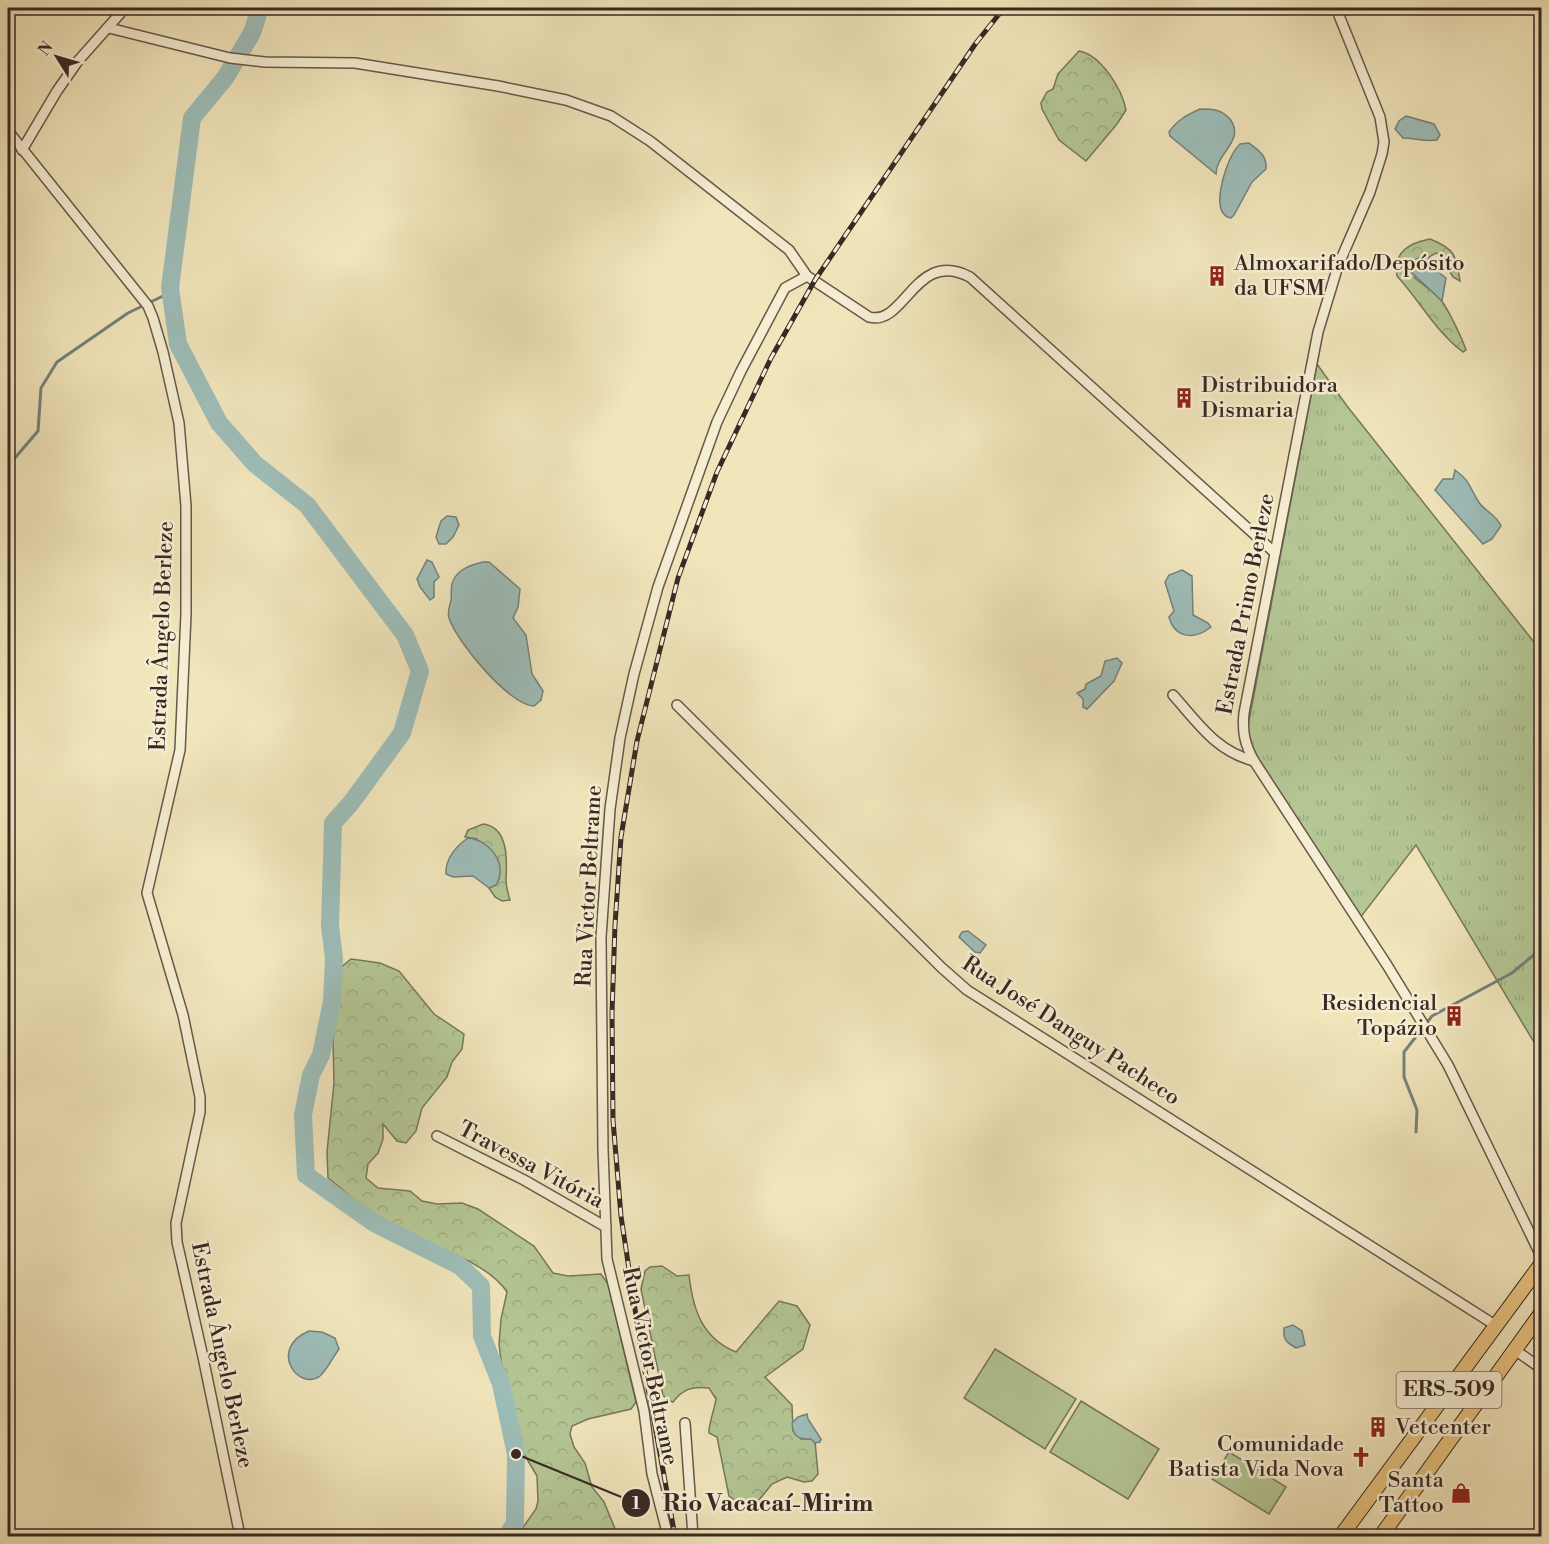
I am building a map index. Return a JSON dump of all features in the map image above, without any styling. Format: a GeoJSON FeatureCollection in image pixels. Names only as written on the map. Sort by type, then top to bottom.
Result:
{"type":"FeatureCollection","features":[{"type":"Feature","properties":{"kind":"highway","name":"ERS-509"},"geometry":{"type":"LineString","coordinates":[[1341,1536],[1542,1261]]}},
{"type":"Feature","properties":{"kind":"highway","name":"ERS-509"},"geometry":{"type":"LineString","coordinates":[[1381,1536],[1542,1312]]}},
{"type":"Feature","properties":{"kind":"street"},"geometry":{"type":"LineString","coordinates":[[22,150],[78,61],[109,28],[116,12],[125,8]]}},
{"type":"Feature","properties":{"kind":"street","name":"Estrada Primo Berleze"},"geometry":{"type":"LineString","coordinates":[[1336,8],[1374,99],[1380,117],[1383,148],[1370,192],[1338,266],[1316,340],[1242,729],[1254,761],[1387,965],[1448,1065],[1542,1261]]}},
{"type":"Feature","properties":{"kind":"street"},"geometry":{"type":"LineString","coordinates":[[109,28],[230,58],[265,62],[354,63],[498,86],[566,100],[611,117],[650,141],[789,250],[807,276],[869,318],[875,319],[888,315],[918,284],[941,271],[951,270],[970,277],[1275,553]]}},
{"type":"Feature","properties":{"kind":"street","name":"Estrada Ângelo Berleze"},"geometry":{"type":"LineString","coordinates":[[8,131],[148,306],[163,352],[179,423],[186,506],[186,614],[182,725],[171,794],[158,837],[147,893],[183,1015],[200,1097],[200,1112],[176,1223],[177,1242],[240,1536]]}},
{"type":"Feature","properties":{"kind":"street","name":"Rua Victor Beltrame"},"geometry":{"type":"LineString","coordinates":[[668,1536],[652,1474],[644,1411],[607,1259],[603,1150],[601,937],[610,809],[627,706],[658,587],[717,422],[785,288],[807,276]]}},
{"type":"Feature","properties":{"kind":"street"},"geometry":{"type":"LineString","coordinates":[[1173,695],[1214,741],[1238,756],[1254,761]]}},
{"type":"Feature","properties":{"kind":"street","name":"Rua José Danguy Pacheco"},"geometry":{"type":"LineString","coordinates":[[677,705],[934,961],[967,990],[1496,1326]]}},
{"type":"Feature","properties":{"kind":"street","name":"Travessa Vitória"},"geometry":{"type":"LineString","coordinates":[[437,1136],[524,1180],[606,1227]]}},
{"type":"Feature","properties":{"kind":"street"},"geometry":{"type":"LineString","coordinates":[[1515,1350],[1542,1369]]}},
{"type":"Feature","properties":{"kind":"street"},"geometry":{"type":"LineString","coordinates":[[686,1423],[693,1536]]}},
{"type":"Feature","properties":{"kind":"green space"},"geometry":{"type":"Polygon","coordinates":[[[1079,51],[1095,59],[1109,74],[1120,92],[1126,110],[1086,161],[1059,140],[1041,103],[1047,92],[1053,89],[1058,74],[1079,51]]]}},
{"type":"Feature","properties":{"kind":"green space"},"geometry":{"type":"Polygon","coordinates":[[[1430,239],[1445,246],[1453,254],[1460,281],[1453,277],[1439,254],[1436,253],[1429,257],[1424,255],[1415,278],[1444,304],[1466,350],[1463,352],[1436,326],[1397,276],[1396,268],[1404,250],[1415,243],[1430,239]]]}},
{"type":"Feature","properties":{"kind":"green space"},"geometry":{"type":"Polygon","coordinates":[[[1317,364],[1347,406],[1541,651],[1541,1054],[1416,845],[1360,918],[1253,750],[1247,731],[1317,364]]]}},
{"type":"Feature","properties":{"kind":"green space"},"geometry":{"type":"Polygon","coordinates":[[[483,824],[498,831],[505,846],[506,883],[510,900],[502,901],[495,897],[489,888],[496,885],[477,839],[465,837],[468,830],[483,824]]]}},
{"type":"Feature","properties":{"kind":"green space"},"geometry":{"type":"Polygon","coordinates":[[[351,959],[380,963],[399,971],[434,1014],[464,1034],[462,1049],[452,1062],[447,1077],[422,1108],[416,1131],[406,1143],[397,1141],[383,1124],[383,1139],[378,1153],[368,1164],[366,1178],[378,1188],[410,1191],[422,1201],[437,1204],[462,1203],[478,1209],[534,1246],[553,1273],[568,1276],[601,1274],[608,1284],[636,1402],[631,1409],[588,1419],[572,1426],[570,1434],[574,1447],[585,1463],[592,1487],[604,1502],[618,1536],[517,1536],[536,1509],[537,1476],[521,1449],[501,1360],[499,1344],[501,1319],[507,1292],[483,1269],[383,1221],[328,1178],[327,1152],[334,1083],[333,1041],[339,969],[351,959]]]}},
{"type":"Feature","properties":{"kind":"green space"},"geometry":{"type":"Polygon","coordinates":[[[662,1266],[677,1276],[689,1275],[693,1300],[707,1331],[724,1346],[736,1352],[779,1301],[797,1306],[810,1325],[803,1349],[765,1377],[792,1405],[793,1431],[801,1439],[815,1441],[818,1474],[812,1481],[804,1482],[787,1477],[772,1484],[759,1500],[742,1505],[729,1496],[717,1437],[709,1433],[716,1399],[709,1388],[688,1389],[673,1402],[667,1400],[663,1395],[641,1289],[645,1271],[650,1267],[662,1266]]]}},
{"type":"Feature","properties":{"kind":"green space"},"geometry":{"type":"Polygon","coordinates":[[[995,1349],[1076,1399],[1045,1449],[964,1398],[995,1349]]]}},
{"type":"Feature","properties":{"kind":"green space"},"geometry":{"type":"Polygon","coordinates":[[[1081,1401],[1159,1449],[1128,1499],[1050,1452],[1081,1401]]]}},
{"type":"Feature","properties":{"kind":"green space"},"geometry":{"type":"Polygon","coordinates":[[[1229,1452],[1286,1487],[1269,1514],[1212,1479],[1229,1452]]]}},
{"type":"Feature","properties":{"kind":"water"},"geometry":{"type":"Polygon","coordinates":[[[1200,109],[1220,111],[1230,119],[1234,127],[1233,140],[1217,166],[1216,174],[1170,136],[1169,132],[1183,118],[1200,109]]]}},
{"type":"Feature","properties":{"kind":"water"},"geometry":{"type":"Polygon","coordinates":[[[1406,116],[1434,124],[1440,135],[1437,140],[1403,138],[1395,129],[1399,121],[1406,116]]]}},
{"type":"Feature","properties":{"kind":"water"},"geometry":{"type":"Polygon","coordinates":[[[1249,143],[1264,157],[1266,169],[1252,182],[1231,218],[1224,215],[1221,208],[1223,180],[1229,161],[1236,149],[1240,144],[1249,143]]]}},
{"type":"Feature","properties":{"kind":"water"},"geometry":{"type":"Polygon","coordinates":[[[1424,255],[1429,257],[1433,268],[1446,278],[1442,301],[1410,271],[1412,263],[1424,255]]]}},
{"type":"Feature","properties":{"kind":"water"},"geometry":{"type":"Polygon","coordinates":[[[1455,470],[1501,526],[1492,539],[1483,544],[1435,490],[1443,479],[1453,479],[1455,470]]]}},
{"type":"Feature","properties":{"kind":"water"},"geometry":{"type":"Polygon","coordinates":[[[447,516],[456,517],[459,525],[453,537],[446,544],[439,544],[436,537],[441,521],[447,516]]]}},
{"type":"Feature","properties":{"kind":"water"},"geometry":{"type":"Polygon","coordinates":[[[427,560],[432,562],[439,577],[434,582],[434,597],[430,600],[417,579],[427,560]]]}},
{"type":"Feature","properties":{"kind":"water"},"geometry":{"type":"Polygon","coordinates":[[[489,562],[520,589],[518,607],[513,618],[526,635],[532,674],[543,691],[541,700],[534,706],[512,695],[485,671],[462,641],[449,618],[448,611],[455,577],[465,568],[489,562]]]}},
{"type":"Feature","properties":{"kind":"water"},"geometry":{"type":"Polygon","coordinates":[[[1182,570],[1192,576],[1193,615],[1211,627],[1199,634],[1181,633],[1176,630],[1169,617],[1174,611],[1165,582],[1169,575],[1182,570]]]}},
{"type":"Feature","properties":{"kind":"water"},"geometry":{"type":"Polygon","coordinates":[[[1117,658],[1122,663],[1114,681],[1087,709],[1083,707],[1083,699],[1077,693],[1085,689],[1086,684],[1101,676],[1105,661],[1117,658]]]}},
{"type":"Feature","properties":{"kind":"water"},"geometry":{"type":"Polygon","coordinates":[[[468,838],[483,843],[495,855],[500,870],[496,885],[489,888],[473,876],[453,877],[446,874],[447,863],[452,853],[468,838]]]}},
{"type":"Feature","properties":{"kind":"water"},"geometry":{"type":"Polygon","coordinates":[[[968,931],[986,945],[980,953],[975,952],[959,937],[962,932],[968,931]]]}},
{"type":"Feature","properties":{"kind":"water"},"geometry":{"type":"Polygon","coordinates":[[[1293,1325],[1302,1331],[1305,1345],[1296,1348],[1286,1340],[1284,1328],[1293,1325]]]}},
{"type":"Feature","properties":{"kind":"water"},"geometry":{"type":"Polygon","coordinates":[[[309,1331],[322,1332],[335,1338],[339,1349],[323,1373],[312,1379],[296,1374],[288,1357],[290,1348],[297,1339],[309,1331]]]}},
{"type":"Feature","properties":{"kind":"water"},"geometry":{"type":"Polygon","coordinates":[[[807,1414],[821,1439],[820,1442],[815,1443],[811,1439],[800,1438],[795,1434],[792,1423],[798,1417],[807,1414]]]}},
{"type":"Feature","properties":{"kind":"waterway"},"geometry":{"type":"LineString","coordinates":[[260,8],[252,33],[225,78],[192,118],[170,288],[178,344],[219,423],[255,464],[307,505],[405,635],[420,671],[402,733],[351,803],[333,823],[330,926],[334,958],[332,1001],[321,1055],[311,1075],[303,1115],[306,1175],[374,1223],[460,1266],[481,1286],[482,1336],[501,1384],[516,1454],[515,1523],[507,1536]]}},
{"type":"Feature","properties":{"kind":"waterway"},"geometry":{"type":"LineString","coordinates":[[8,466],[38,431],[41,388],[57,362],[128,313],[165,295],[170,288]]}},
{"type":"Feature","properties":{"kind":"waterway"},"geometry":{"type":"LineString","coordinates":[[1416,1132],[1417,1110],[1404,1077],[1404,1052],[1432,1016],[1512,973],[1542,948]]}},
{"type":"Feature","properties":{"kind":"railway"},"geometry":{"type":"LineString","coordinates":[[675,1536],[641,1349],[621,1216],[613,1120],[612,1013],[615,925],[621,837],[637,741],[678,578],[717,472],[771,358],[815,280],[976,43],[1004,8]]}},
{"type":"Feature","properties":{"kind":"place","name":"Almoxarifado/Depósito da UFSM"},"geometry":{"type":"Point","coordinates":[1217,276]}},
{"type":"Feature","properties":{"kind":"place","name":"Distribuidora Dismaria"},"geometry":{"type":"Point","coordinates":[1184,398]}},
{"type":"Feature","properties":{"kind":"place","name":"Residencial Topázio"},"geometry":{"type":"Point","coordinates":[1454,1016]}},
{"type":"Feature","properties":{"kind":"place","name":"Vetcenter"},"geometry":{"type":"Point","coordinates":[1378,1427]}},
{"type":"Feature","properties":{"kind":"place","name":"Rio Vacacaí-Mirim"},"geometry":{"type":"Point","coordinates":[516,1454]}},
{"type":"Feature","properties":{"kind":"place","name":"Comunidade Batista Vida Nova"},"geometry":{"type":"Point","coordinates":[1361,1457]}},
{"type":"Feature","properties":{"kind":"place","name":"Santa Tattoo"},"geometry":{"type":"Point","coordinates":[1461,1493]}}]}
